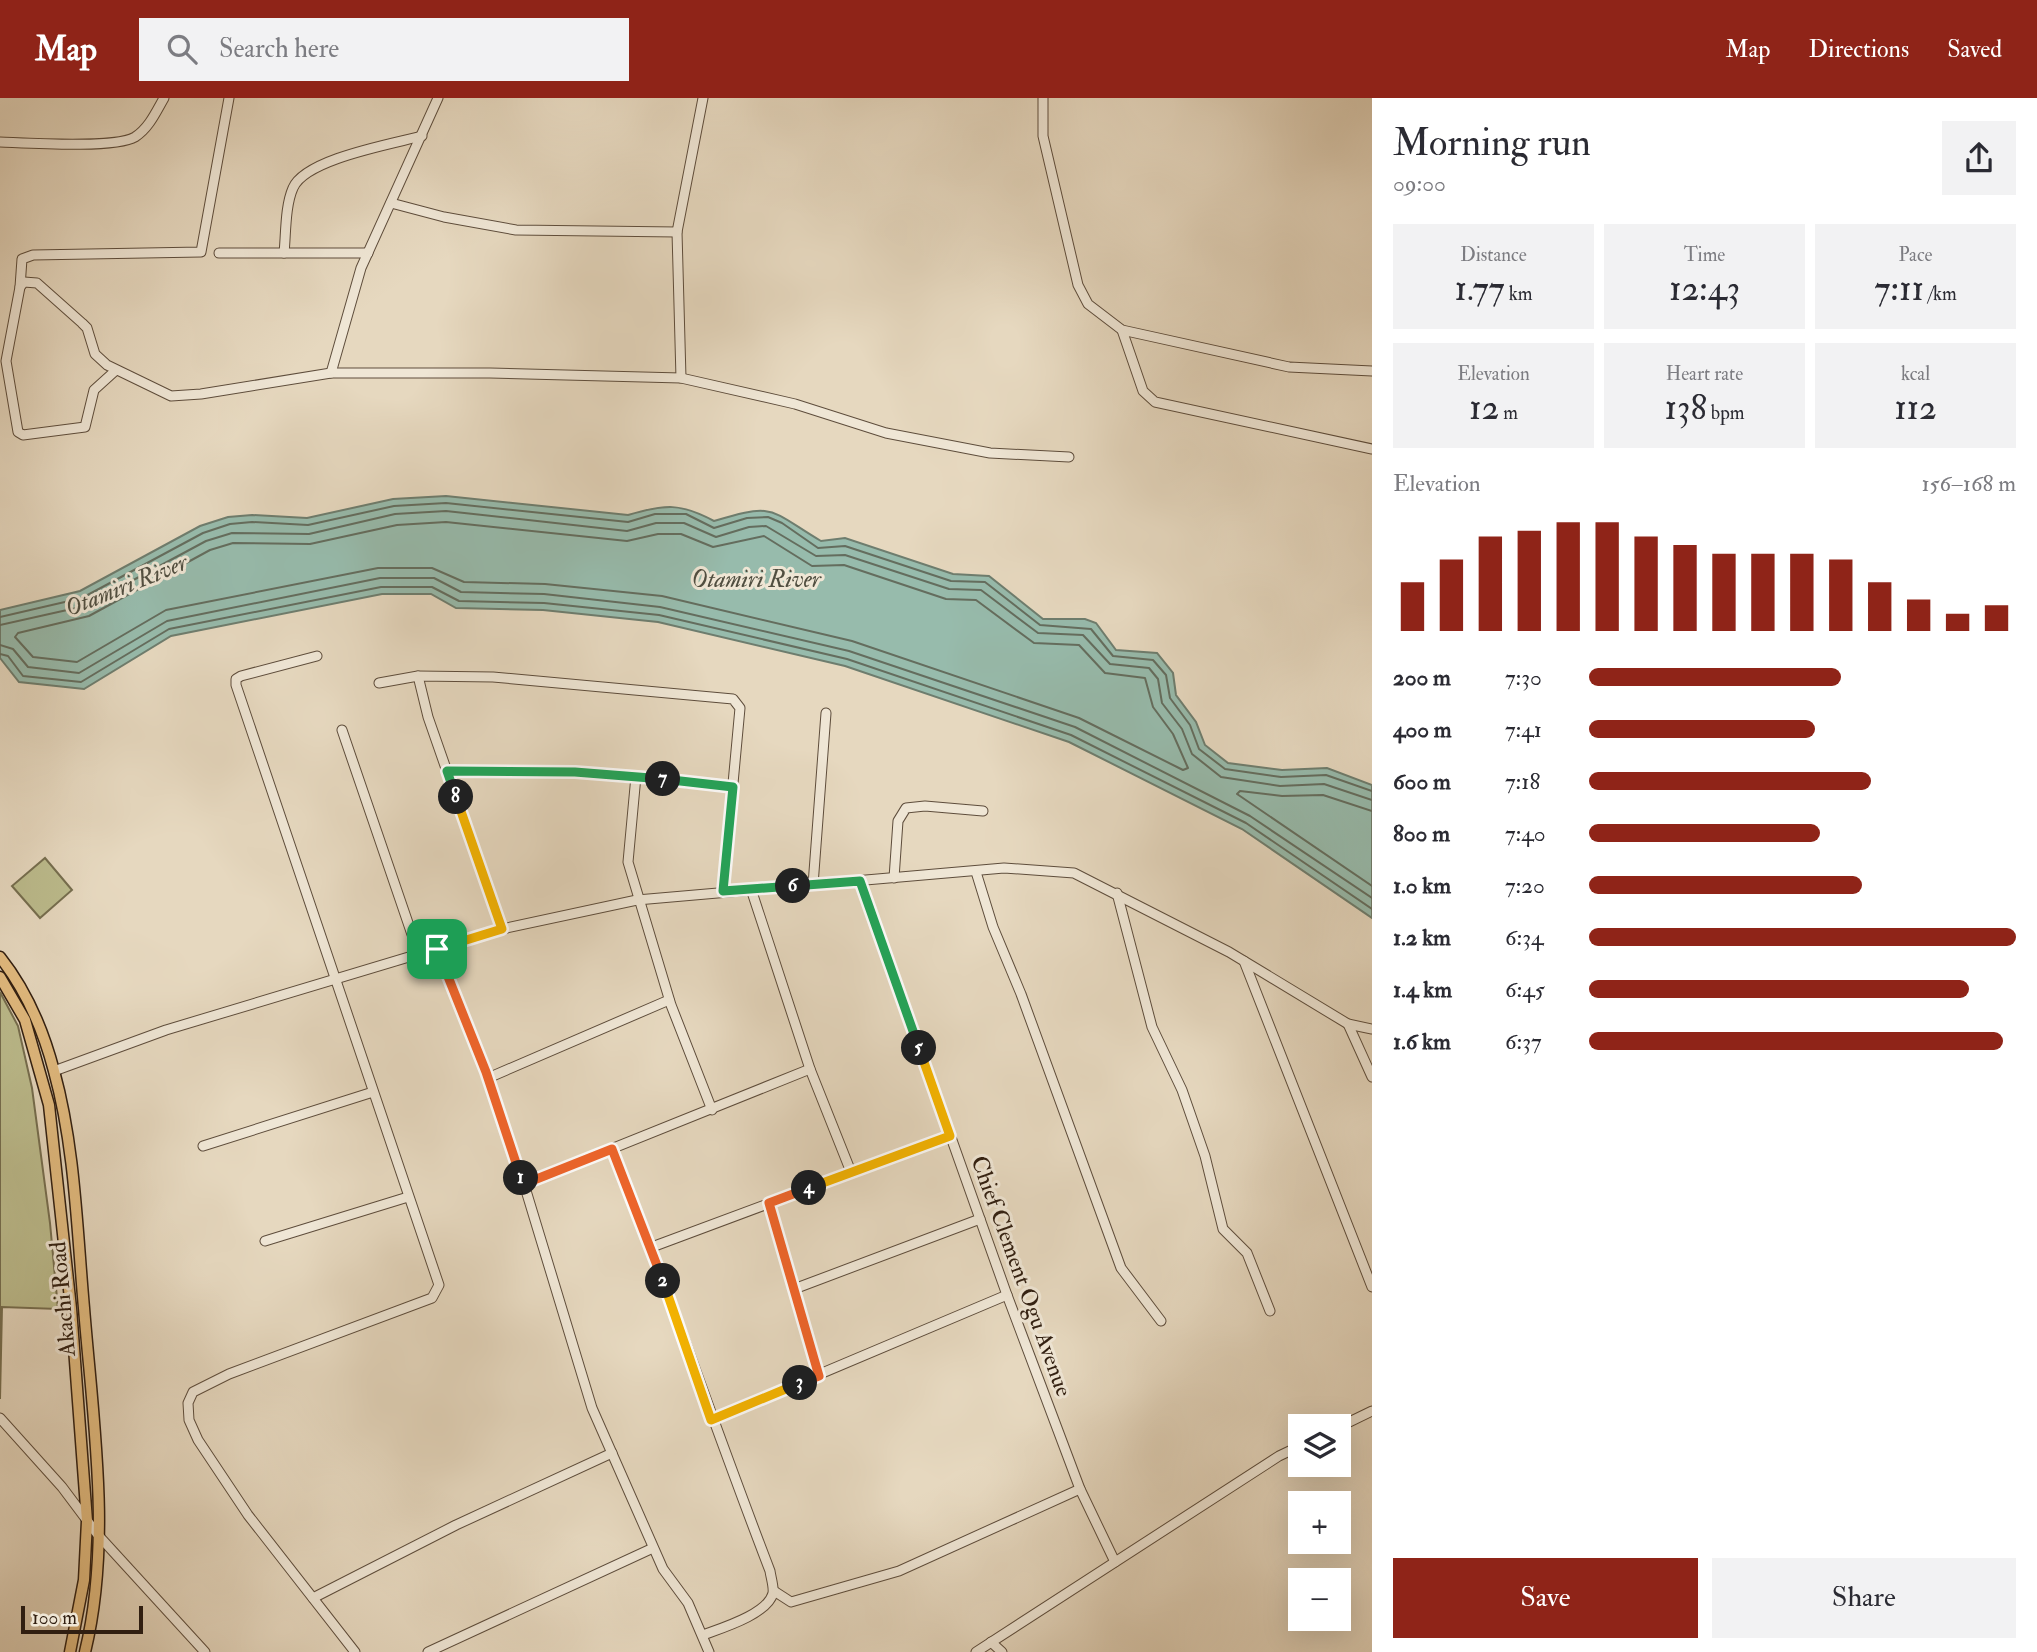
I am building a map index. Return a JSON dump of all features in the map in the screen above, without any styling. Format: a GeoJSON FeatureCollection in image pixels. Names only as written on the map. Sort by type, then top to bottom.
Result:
{"type":"FeatureCollection","features":[{"type":"Feature","properties":{"kind":"main road","name":"Akachi Road"},"geometry":{"type":"LineString","coordinates":[[0,957],[30,1003],[54,1071],[68,1143],[93,1415],[98,1535],[95,1604],[85,1652]]}},
{"type":"Feature","properties":{"kind":"main road","name":"Akachi Road"},"geometry":{"type":"LineString","coordinates":[[0,977],[25,1020],[49,1105],[71,1308],[87,1521],[84,1580],[70,1652]]}},
{"type":"Feature","properties":{"kind":"street"},"geometry":{"type":"LineString","coordinates":[[0,142],[74,143],[132,139],[149,124],[164,98]]}},
{"type":"Feature","properties":{"kind":"street"},"geometry":{"type":"LineString","coordinates":[[116,371],[94,390],[85,428],[23,435],[18,432],[6,361],[20,287],[22,259],[33,255],[201,252],[229,98]]}},
{"type":"Feature","properties":{"kind":"street"},"geometry":{"type":"LineString","coordinates":[[331,373],[368,254],[438,98]]}},
{"type":"Feature","properties":{"kind":"street"},"geometry":{"type":"LineString","coordinates":[[681,378],[677,232],[703,98]]}},
{"type":"Feature","properties":{"kind":"street"},"geometry":{"type":"LineString","coordinates":[[1043,98],[1043,136],[1078,285],[1088,304],[1122,330],[1289,367],[1372,371]]}},
{"type":"Feature","properties":{"kind":"street"},"geometry":{"type":"LineString","coordinates":[[284,254],[292,190],[299,177],[321,165],[422,136]]}},
{"type":"Feature","properties":{"kind":"street"},"geometry":{"type":"LineString","coordinates":[[391,203],[444,217],[516,230],[677,232]]}},
{"type":"Feature","properties":{"kind":"street"},"geometry":{"type":"LineString","coordinates":[[219,254],[368,254]]}},
{"type":"Feature","properties":{"kind":"street"},"geometry":{"type":"LineString","coordinates":[[20,287],[24,282],[37,283],[87,328],[95,354],[116,371],[171,396],[181,397],[331,373],[491,373],[681,378],[747,391],[899,435],[990,453],[1069,457]]}},
{"type":"Feature","properties":{"kind":"street"},"geometry":{"type":"LineString","coordinates":[[1122,330],[1143,391],[1154,402],[1372,449]]}},
{"type":"Feature","properties":{"kind":"street"},"geometry":{"type":"LineString","coordinates":[[317,656],[236,679],[439,1284],[432,1298],[229,1374],[193,1392],[188,1403],[189,1420],[198,1440],[248,1515],[355,1652]]}},
{"type":"Feature","properties":{"kind":"street"},"geometry":{"type":"LineString","coordinates":[[379,683],[418,676],[493,677],[733,699],[740,708],[723,891]]}},
{"type":"Feature","properties":{"kind":"street"},"geometry":{"type":"LineString","coordinates":[[418,676],[428,717],[502,929]]}},
{"type":"Feature","properties":{"kind":"street"},"geometry":{"type":"LineString","coordinates":[[813,885],[825,713]]}},
{"type":"Feature","properties":{"kind":"street"},"geometry":{"type":"LineString","coordinates":[[342,730],[419,955]]}},
{"type":"Feature","properties":{"kind":"street"},"geometry":{"type":"LineString","coordinates":[[447,771],[636,776],[733,787]]}},
{"type":"Feature","properties":{"kind":"street"},"geometry":{"type":"LineString","coordinates":[[636,776],[628,862],[637,900],[669,1000],[712,1110]]}},
{"type":"Feature","properties":{"kind":"street"},"geometry":{"type":"LineString","coordinates":[[894,878],[898,821],[906,808],[925,806],[983,811]]}},
{"type":"Feature","properties":{"kind":"street"},"geometry":{"type":"LineString","coordinates":[[54,1071],[166,1030],[502,929],[637,900],[1004,868],[1074,873],[1244,961],[1348,1024],[1372,1030]]}},
{"type":"Feature","properties":{"kind":"street"},"geometry":{"type":"LineString","coordinates":[[976,872],[993,927],[1021,994],[1121,1268],[1161,1321]]}},
{"type":"Feature","properties":{"kind":"street","name":"Chief Clement Ogu Avenue"},"geometry":{"type":"LineString","coordinates":[[860,881],[1007,1295],[1080,1489],[1115,1562]]}},
{"type":"Feature","properties":{"kind":"street"},"geometry":{"type":"LineString","coordinates":[[751,889],[810,1069],[850,1172]]}},
{"type":"Feature","properties":{"kind":"street"},"geometry":{"type":"LineString","coordinates":[[1117,893],[1152,1027],[1182,1090],[1205,1156],[1223,1229],[1247,1253],[1270,1311]]}},
{"type":"Feature","properties":{"kind":"street"},"geometry":{"type":"LineString","coordinates":[[437,949],[488,1078],[524,1184],[569,1341],[592,1408],[663,1569],[688,1603],[709,1652]]}},
{"type":"Feature","properties":{"kind":"street"},"geometry":{"type":"LineString","coordinates":[[1244,961],[1372,1287]]}},
{"type":"Feature","properties":{"kind":"street"},"geometry":{"type":"LineString","coordinates":[[488,1078],[669,1000]]}},
{"type":"Feature","properties":{"kind":"street"},"geometry":{"type":"LineString","coordinates":[[1348,1024],[1372,1077]]}},
{"type":"Feature","properties":{"kind":"street"},"geometry":{"type":"LineString","coordinates":[[524,1184],[810,1069]]}},
{"type":"Feature","properties":{"kind":"street"},"geometry":{"type":"LineString","coordinates":[[203,1146],[373,1092]]}},
{"type":"Feature","properties":{"kind":"street"},"geometry":{"type":"LineString","coordinates":[[652,1247],[950,1136]]}},
{"type":"Feature","properties":{"kind":"street"},"geometry":{"type":"LineString","coordinates":[[612,1149],[652,1247],[711,1420],[770,1572],[774,1591],[769,1603],[741,1620],[703,1635]]}},
{"type":"Feature","properties":{"kind":"street"},"geometry":{"type":"LineString","coordinates":[[265,1241],[408,1196]]}},
{"type":"Feature","properties":{"kind":"street"},"geometry":{"type":"LineString","coordinates":[[769,1203],[819,1376]]}},
{"type":"Feature","properties":{"kind":"street"},"geometry":{"type":"LineString","coordinates":[[794,1289],[980,1219]]}},
{"type":"Feature","properties":{"kind":"street"},"geometry":{"type":"LineString","coordinates":[[711,1420],[1007,1295]]}},
{"type":"Feature","properties":{"kind":"street"},"geometry":{"type":"LineString","coordinates":[[1351,1421],[1372,1411]]}},
{"type":"Feature","properties":{"kind":"street"},"geometry":{"type":"LineString","coordinates":[[0,1418],[62,1487],[98,1535],[205,1652]]}},
{"type":"Feature","properties":{"kind":"street"},"geometry":{"type":"LineString","coordinates":[[313,1598],[456,1525],[612,1452]]}},
{"type":"Feature","properties":{"kind":"street"},"geometry":{"type":"LineString","coordinates":[[976,1652],[1288,1452]]}},
{"type":"Feature","properties":{"kind":"street"},"geometry":{"type":"LineString","coordinates":[[774,1591],[791,1602],[899,1571],[1080,1489]]}},
{"type":"Feature","properties":{"kind":"street"},"geometry":{"type":"LineString","coordinates":[[428,1652],[653,1548]]}},
{"type":"Feature","properties":{"kind":"street"},"geometry":{"type":"LineString","coordinates":[[991,1642],[1002,1652]]}},
{"type":"Feature","properties":{"kind":"shaded area"},"geometry":{"type":"Polygon","coordinates":[[[45,858],[72,890],[40,918],[12,886],[45,858]]]}},
{"type":"Feature","properties":{"kind":"shaded area"},"geometry":{"type":"Polygon","coordinates":[[[0,992],[18,1026],[32,1088],[50,1223],[58,1309],[2,1307],[0,1399],[0,992]]]}},
{"type":"Feature","properties":{"kind":"water","name":"Otamiri River"},"geometry":{"type":"Polygon","coordinates":[[[446,496],[628,515],[673,507],[692,511],[714,521],[750,512],[771,512],[821,541],[845,538],[953,574],[989,576],[1043,619],[1085,619],[1096,623],[1116,650],[1157,653],[1173,673],[1176,695],[1196,722],[1205,745],[1228,763],[1282,770],[1327,768],[1372,785],[1372,918],[1242,829],[1069,742],[845,666],[658,622],[543,610],[456,608],[431,594],[382,594],[171,636],[84,689],[19,682],[0,658],[0,610],[80,591],[200,526],[228,517],[252,515],[307,518],[393,499],[446,496]]]}},
{"type":"Feature","properties":{"kind":"route"},"geometry":{"type":"LineString","coordinates":[[447,771],[575,772],[733,787],[723,891],[860,881],[950,1136],[769,1203],[819,1376],[711,1420],[652,1247],[612,1149],[524,1184],[486,1072],[437,949],[502,929],[447,771]]}}]}
